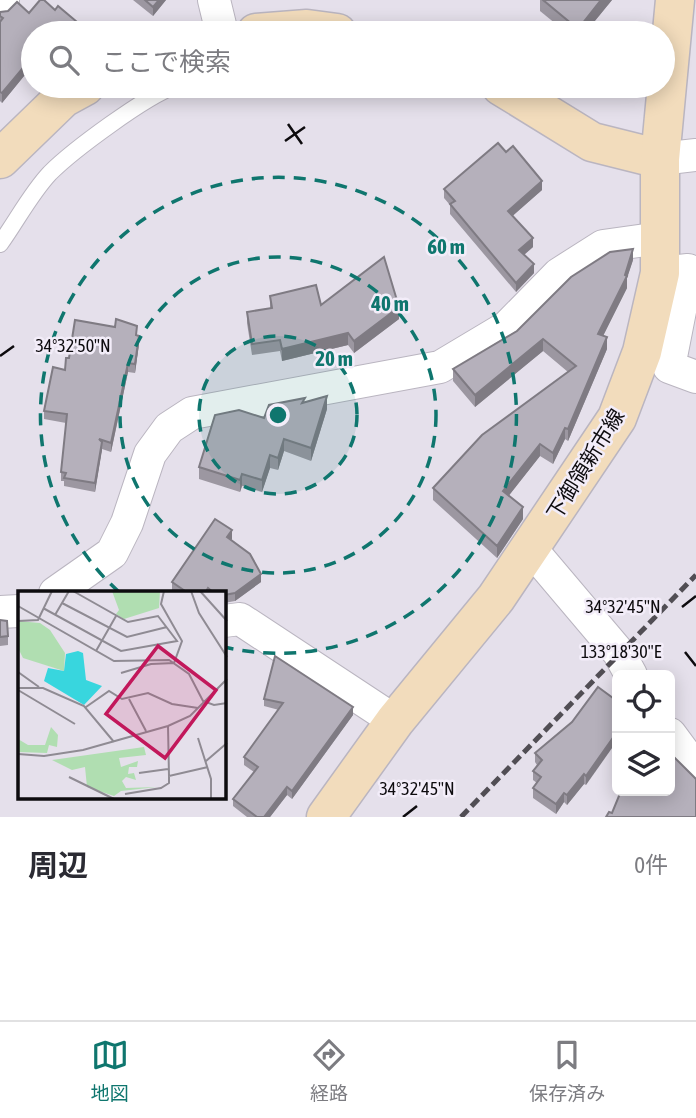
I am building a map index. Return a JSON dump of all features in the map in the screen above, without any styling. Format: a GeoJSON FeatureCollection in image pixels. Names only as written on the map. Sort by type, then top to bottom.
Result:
{"type":"FeatureCollection","features":[{"type":"Feature","properties":{"kind":"main road","name":"下御領新市線"},"geometry":{"type":"LineString","coordinates":[[326,817],[395,721],[496,598],[617,418],[642,352],[678,157],[676,0]]}},
{"type":"Feature","properties":{"kind":"main road"},"geometry":{"type":"LineString","coordinates":[[0,159],[65,98]]}},
{"type":"Feature","properties":{"kind":"main road"},"geometry":{"type":"LineString","coordinates":[[520,98],[592,142],[678,157]]}},
{"type":"Feature","properties":{"kind":"street"},"geometry":{"type":"LineString","coordinates":[[0,4],[4,0]]}},
{"type":"Feature","properties":{"kind":"street"},"geometry":{"type":"LineString","coordinates":[[214,0],[219,21]]}},
{"type":"Feature","properties":{"kind":"street"},"geometry":{"type":"LineString","coordinates":[[62,591],[92,583],[112,553],[127,523],[150,454],[169,428],[192,413],[440,367],[507,327],[559,274],[603,246],[660,255],[688,270],[669,367],[696,377]]}},
{"type":"Feature","properties":{"kind":"street"},"geometry":{"type":"LineString","coordinates":[[531,549],[619,653],[628,670]]}},
{"type":"Feature","properties":{"kind":"street"},"geometry":{"type":"LineString","coordinates":[[0,611],[18,611]]}},
{"type":"Feature","properties":{"kind":"street"},"geometry":{"type":"LineString","coordinates":[[226,621],[240,619],[395,721]]}},
{"type":"Feature","properties":{"kind":"street"},"geometry":{"type":"LineString","coordinates":[[675,741],[696,769]]}},
{"type":"Feature","properties":{"kind":"lane"},"geometry":{"type":"LineString","coordinates":[[0,244],[50,173],[151,98]]}},
{"type":"Feature","properties":{"kind":"building"},"geometry":{"type":"Polygon","coordinates":[[[40,0],[44,0],[55,10],[58,6],[76,21],[21,21],[21,70],[2,93],[0,22],[3,18],[0,12],[8,11],[17,2],[29,13],[40,0]]]}},
{"type":"Feature","properties":{"kind":"building"},"geometry":{"type":"Polygon","coordinates":[[[145,0],[159,0],[153,7],[145,0]]]}},
{"type":"Feature","properties":{"kind":"building"},"geometry":{"type":"Polygon","coordinates":[[[543,0],[601,0],[584,21],[568,21],[543,0]]]}},
{"type":"Feature","properties":{"kind":"building"},"geometry":{"type":"Polygon","coordinates":[[[498,143],[506,152],[513,146],[542,181],[508,211],[533,238],[519,250],[534,264],[516,283],[450,204],[455,201],[444,189],[498,143]]]}},
{"type":"Feature","properties":{"kind":"building"},"geometry":{"type":"Polygon","coordinates":[[[633,249],[625,275],[627,276],[598,334],[607,337],[568,429],[565,428],[553,453],[540,444],[503,491],[523,507],[497,546],[433,488],[482,435],[576,366],[543,339],[475,395],[453,369],[517,331],[571,277],[610,252],[633,249]]]}},
{"type":"Feature","properties":{"kind":"building"},"geometry":{"type":"Polygon","coordinates":[[[384,257],[399,307],[354,341],[348,333],[282,349],[280,340],[252,344],[247,312],[272,308],[270,296],[316,285],[321,305],[384,257]]]}},
{"type":"Feature","properties":{"kind":"building"},"geometry":{"type":"Polygon","coordinates":[[[116,319],[137,326],[136,335],[139,336],[135,364],[128,363],[111,443],[99,439],[102,442],[95,483],[64,478],[66,473],[61,472],[67,414],[44,411],[53,367],[65,370],[75,320],[115,327],[116,319]]]}},
{"type":"Feature","properties":{"kind":"building"},"geometry":{"type":"Polygon","coordinates":[[[327,396],[311,448],[284,439],[278,458],[270,455],[262,480],[242,474],[240,480],[199,467],[215,415],[239,410],[264,418],[269,405],[305,398],[302,403],[327,396]]]}},
{"type":"Feature","properties":{"kind":"building"},"geometry":{"type":"Polygon","coordinates":[[[215,519],[232,530],[227,537],[250,554],[261,574],[235,593],[226,595],[226,591],[212,591],[208,588],[206,591],[185,591],[172,582],[215,519]]]}},
{"type":"Feature","properties":{"kind":"building"},"geometry":{"type":"Polygon","coordinates":[[[0,620],[7,621],[8,636],[0,637],[0,620]]]}},
{"type":"Feature","properties":{"kind":"building"},"geometry":{"type":"Polygon","coordinates":[[[275,656],[353,707],[292,791],[287,787],[264,817],[257,817],[233,799],[258,767],[244,757],[283,703],[264,699],[275,656]]]}},
{"type":"Feature","properties":{"kind":"building"},"geometry":{"type":"Polygon","coordinates":[[[598,687],[612,697],[612,739],[586,776],[584,774],[556,804],[533,788],[541,777],[533,771],[542,760],[535,753],[572,722],[598,687]]]}},
{"type":"Feature","properties":{"kind":"building"},"geometry":{"type":"Polygon","coordinates":[[[675,758],[696,779],[696,817],[606,817],[609,812],[612,813],[619,796],[675,796],[675,758]]]}},
{"type":"Feature","properties":{"kind":"railway"},"geometry":{"type":"LineString","coordinates":[[461,817],[696,575]]}}]}
